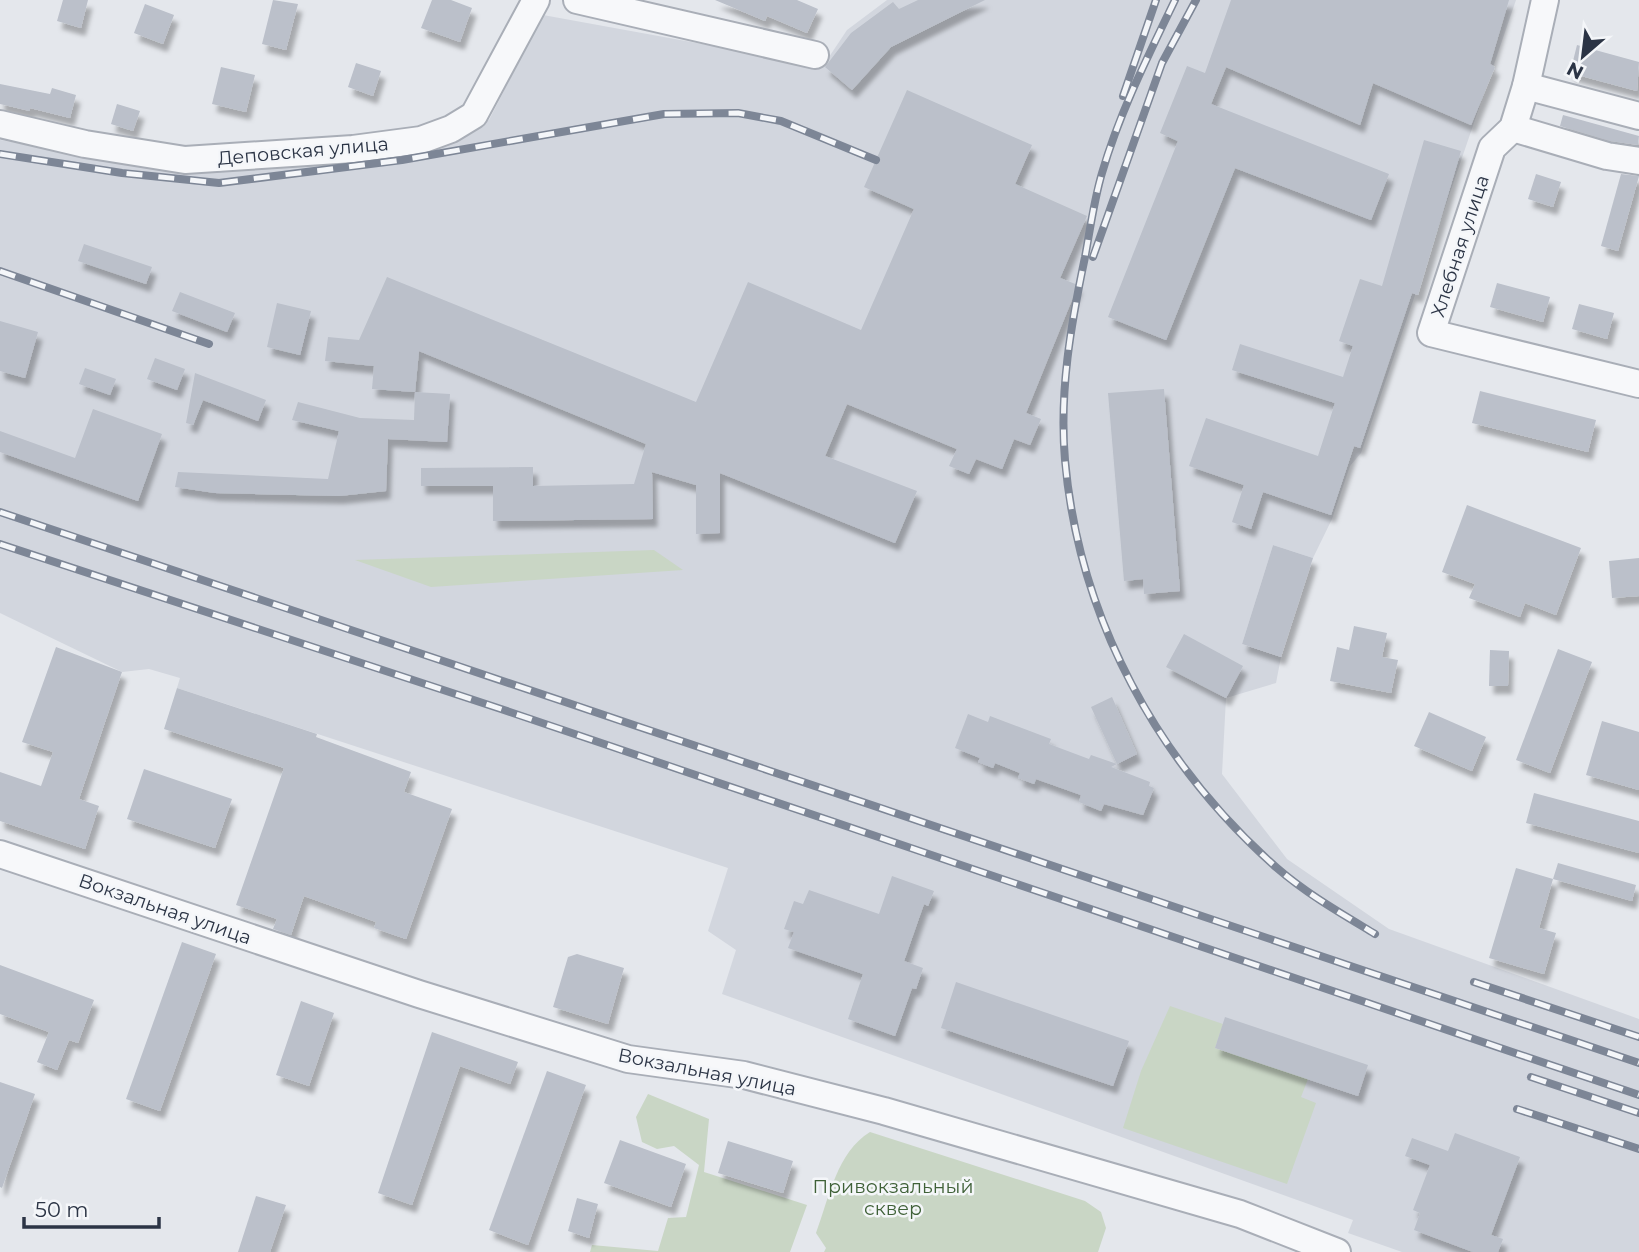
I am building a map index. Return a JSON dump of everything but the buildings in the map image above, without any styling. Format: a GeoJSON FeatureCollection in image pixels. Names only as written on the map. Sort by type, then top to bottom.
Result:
{"type":"FeatureCollection","features":[{"type":"Feature","properties":{"kind":"street","name":"Деповская улица"},"geometry":{"type":"LineString","coordinates":[[0,124],[85,144],[185,160],[353,149],[421,140],[452,129],[474,115],[536,0]]}},
{"type":"Feature","properties":{"kind":"street"},"geometry":{"type":"LineString","coordinates":[[577,0],[815,55]]}},
{"type":"Feature","properties":{"kind":"street","name":"Хлебная улица"},"geometry":{"type":"LineString","coordinates":[[1545,0],[1526,86],[1513,128],[1492,148],[1432,333],[1639,384]]}},
{"type":"Feature","properties":{"kind":"street"},"geometry":{"type":"LineString","coordinates":[[1526,86],[1639,116]]}},
{"type":"Feature","properties":{"kind":"street"},"geometry":{"type":"LineString","coordinates":[[1513,128],[1607,156],[1639,161]]}},
{"type":"Feature","properties":{"kind":"street","name":"Вокзальная улица"},"geometry":{"type":"LineString","coordinates":[[0,854],[419,994],[628,1059],[744,1075],[884,1111],[1240,1214],[1337,1252]]}},
{"type":"Feature","properties":{"kind":"shaded area"},"geometry":{"type":"Polygon","coordinates":[[[887,0],[1516,0],[1361,453],[1350,466],[1332,519],[1313,558],[1273,545],[1242,644],[1281,657],[1276,683],[1226,698],[1222,774],[1287,859],[1389,929],[1639,1019],[1639,1252],[1402,1252],[1348,1233],[1353,1220],[722,994],[736,950],[708,931],[728,868],[177,688],[180,678],[149,669],[122,672],[0,613],[0,140],[117,160],[447,138],[489,120],[543,15],[823,66],[847,30],[887,0]]]}},
{"type":"Feature","properties":{"kind":"green space"},"geometry":{"type":"Polygon","coordinates":[[[654,550],[683,570],[431,587],[355,560],[654,550]]]}},
{"type":"Feature","properties":{"kind":"green space"},"geometry":{"type":"Polygon","coordinates":[[[1170,1006],[1223,1024],[1215,1048],[1308,1079],[1301,1097],[1316,1103],[1287,1184],[1123,1128],[1141,1071],[1170,1006]]]}},
{"type":"Feature","properties":{"kind":"green space"},"geometry":{"type":"Polygon","coordinates":[[[648,1094],[709,1119],[704,1172],[807,1205],[790,1252],[590,1252],[592,1245],[658,1251],[668,1218],[686,1217],[699,1165],[674,1146],[657,1149],[642,1142],[636,1117],[648,1094]]]}},
{"type":"Feature","properties":{"kind":"green space","name":"Привокзальный сквер"},"geometry":{"type":"Polygon","coordinates":[[[870,1132],[1085,1201],[1101,1212],[1106,1228],[1098,1252],[824,1252],[826,1248],[816,1233],[830,1191],[849,1151],[870,1132]]]}},
{"type":"Feature","properties":{"kind":"railway"},"geometry":{"type":"LineString","coordinates":[[1123,96],[1156,0]]}},
{"type":"Feature","properties":{"kind":"railway"},"geometry":{"type":"LineString","coordinates":[[1175,0],[1117,129],[1094,204],[1071,333],[1065,384],[1065,460],[1073,519],[1087,576],[1107,631],[1132,684],[1161,735],[1234,827],[1277,868],[1312,895],[1375,934]]}},
{"type":"Feature","properties":{"kind":"railway"},"geometry":{"type":"LineString","coordinates":[[1093,257],[1162,63],[1196,0]]}},
{"type":"Feature","properties":{"kind":"railway"},"geometry":{"type":"LineString","coordinates":[[0,154],[122,173],[219,183],[402,160],[664,114],[738,113],[781,121],[876,160]]}},
{"type":"Feature","properties":{"kind":"railway"},"geometry":{"type":"LineString","coordinates":[[0,271],[209,344]]}},
{"type":"Feature","properties":{"kind":"railway"},"geometry":{"type":"LineString","coordinates":[[0,512],[1639,1063]]}},
{"type":"Feature","properties":{"kind":"railway"},"geometry":{"type":"LineString","coordinates":[[0,544],[501,709],[1639,1095]]}},
{"type":"Feature","properties":{"kind":"railway"},"geometry":{"type":"LineString","coordinates":[[1474,982],[1639,1037]]}},
{"type":"Feature","properties":{"kind":"railway"},"geometry":{"type":"LineString","coordinates":[[1531,1077],[1639,1113]]}},
{"type":"Feature","properties":{"kind":"railway"},"geometry":{"type":"LineString","coordinates":[[1517,1109],[1639,1149]]}}]}
